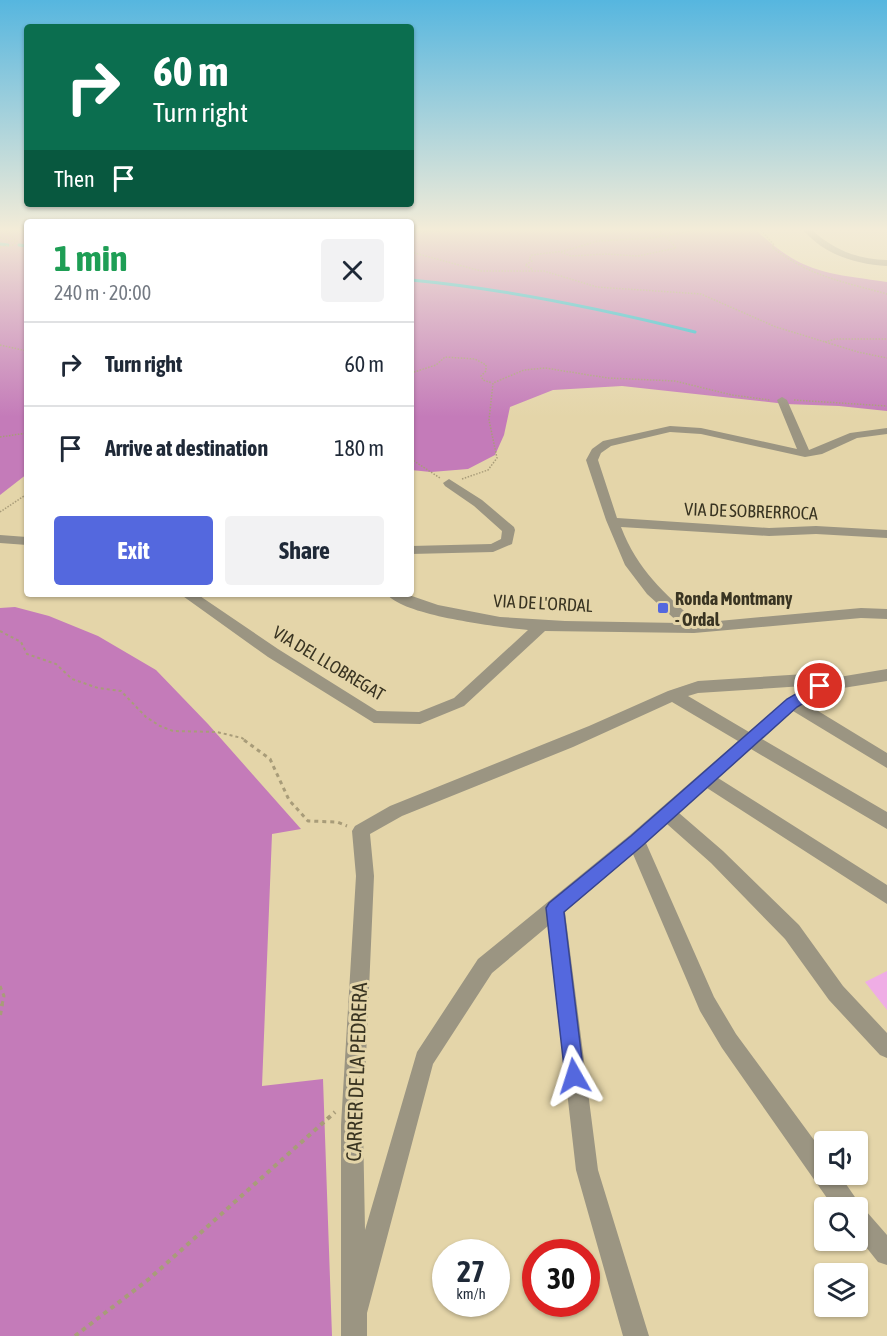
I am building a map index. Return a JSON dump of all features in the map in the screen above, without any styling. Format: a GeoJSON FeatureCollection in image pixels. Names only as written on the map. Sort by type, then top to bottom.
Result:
{"type":"FeatureCollection","features":[{"type":"Feature","properties":{"kind":"street"},"geometry":{"type":"LineString","coordinates":[[782,400],[804,453]]}},
{"type":"Feature","properties":{"kind":"street"},"geometry":{"type":"LineString","coordinates":[[694,628],[649,587],[625,552],[592,460],[596,451],[614,440],[660,430],[683,429],[804,453],[818,452],[854,435],[887,431]]}},
{"type":"Feature","properties":{"kind":"street"},"geometry":{"type":"LineString","coordinates":[[414,550],[493,548],[507,541],[509,530],[478,502],[449,483]]}},
{"type":"Feature","properties":{"kind":"street","name":"VIA DE SOBRERROCA"},"geometry":{"type":"LineString","coordinates":[[614,522],[747,531],[816,530],[887,534]]}},
{"type":"Feature","properties":{"kind":"street"},"geometry":{"type":"LineString","coordinates":[[0,539],[24,541]]}},
{"type":"Feature","properties":{"kind":"street","name":"VIA DEL LLOBREGAT"},"geometry":{"type":"LineString","coordinates":[[191,597],[273,653],[374,717],[420,718],[459,702],[542,625]]}},
{"type":"Feature","properties":{"kind":"street","name":"VIA DE L'ORDAL"},"geometry":{"type":"LineString","coordinates":[[399,597],[406,601],[465,617],[542,625],[694,628],[861,613],[887,614]]}},
{"type":"Feature","properties":{"kind":"street"},"geometry":{"type":"LineString","coordinates":[[354,1312],[424,1059],[485,966],[636,841],[792,703],[820,686],[887,675]]}},
{"type":"Feature","properties":{"kind":"street"},"geometry":{"type":"LineString","coordinates":[[361,831],[371,824],[421,802],[619,722],[673,695],[698,687],[805,680],[820,686]]}},
{"type":"Feature","properties":{"kind":"street"},"geometry":{"type":"LineString","coordinates":[[673,695],[887,821]]}},
{"type":"Feature","properties":{"kind":"street"},"geometry":{"type":"LineString","coordinates":[[792,703],[887,761]]}},
{"type":"Feature","properties":{"kind":"street"},"geometry":{"type":"LineString","coordinates":[[706,778],[887,895]]}},
{"type":"Feature","properties":{"kind":"street"},"geometry":{"type":"LineString","coordinates":[[667,813],[717,857],[792,932],[836,993],[887,1048]]}},
{"type":"Feature","properties":{"kind":"street","name":"CARRER DE LA PEDRERA"},"geometry":{"type":"LineString","coordinates":[[354,1336],[353,1096],[365,876],[361,831]]}},
{"type":"Feature","properties":{"kind":"street"},"geometry":{"type":"LineString","coordinates":[[636,841],[707,1004],[729,1041],[841,1197]]}},
{"type":"Feature","properties":{"kind":"street"},"geometry":{"type":"LineString","coordinates":[[555,908],[587,1170],[636,1336]]}},
{"type":"Feature","properties":{"kind":"street"},"geometry":{"type":"LineString","coordinates":[[868,1231],[887,1253]]}},
{"type":"Feature","properties":{"kind":"path"},"geometry":{"type":"LineString","coordinates":[[676,292],[701,294],[726,303],[766,323],[825,342],[887,358]]}},
{"type":"Feature","properties":{"kind":"path"},"geometry":{"type":"LineString","coordinates":[[825,342],[835,339],[887,339]]}},
{"type":"Feature","properties":{"kind":"path"},"geometry":{"type":"LineString","coordinates":[[0,345],[24,350]]}},
{"type":"Feature","properties":{"kind":"path"},"geometry":{"type":"LineString","coordinates":[[414,372],[436,365],[445,357],[475,359],[486,365],[486,371],[481,376],[483,380],[493,383]]}},
{"type":"Feature","properties":{"kind":"path"},"geometry":{"type":"LineString","coordinates":[[414,461],[449,483],[488,470],[497,458],[489,420],[493,383],[501,377],[528,369],[545,368],[608,378],[675,381],[738,396],[887,406]]}},
{"type":"Feature","properties":{"kind":"path"},"geometry":{"type":"LineString","coordinates":[[0,437],[24,433]]}},
{"type":"Feature","properties":{"kind":"path"},"geometry":{"type":"LineString","coordinates":[[0,512],[24,496]]}},
{"type":"Feature","properties":{"kind":"path"},"geometry":{"type":"LineString","coordinates":[[0,631],[21,642],[27,654],[56,664],[72,679],[98,688],[122,691],[146,717],[160,726],[174,730],[218,732],[242,738],[270,759],[289,800],[296,810],[308,820],[338,822],[361,831]]}},
{"type":"Feature","properties":{"kind":"path"},"geometry":{"type":"LineString","coordinates":[[0,986],[4,996],[0,1014]]}},
{"type":"Feature","properties":{"kind":"path"},"geometry":{"type":"LineString","coordinates":[[75,1336],[149,1279],[353,1096]]}},
{"type":"Feature","properties":{"kind":"shaded area"},"geometry":{"type":"Polygon","coordinates":[[[0,292],[24,292],[24,476],[0,495],[0,292]]]}},
{"type":"Feature","properties":{"kind":"shaded area"},"geometry":{"type":"Polygon","coordinates":[[[414,292],[887,292],[887,411],[786,404],[622,386],[553,390],[510,407],[504,435],[495,455],[468,469],[431,472],[414,470],[414,292]]]}},
{"type":"Feature","properties":{"kind":"shaded area"},"geometry":{"type":"Polygon","coordinates":[[[15,607],[49,616],[98,636],[156,670],[208,724],[301,829],[272,834],[262,1086],[323,1079],[332,1336],[0,1336],[0,608],[15,607]]]}},
{"type":"Feature","properties":{"kind":"shaded area"},"geometry":{"type":"Polygon","coordinates":[[[887,971],[887,1010],[865,982],[887,971]]]}},
{"type":"Feature","properties":{"kind":"waterway"},"geometry":{"type":"LineString","coordinates":[[503,292],[625,315],[695,332]]}},
{"type":"Feature","properties":{"kind":"place","name":"Ronda Montmany - Ordal"},"geometry":{"type":"Point","coordinates":[663,608]}},
{"type":"Feature","properties":{"kind":"route"},"geometry":{"type":"LineString","coordinates":[[574,1076],[562,950],[555,908],[636,841],[792,703],[820,686]]}}]}
